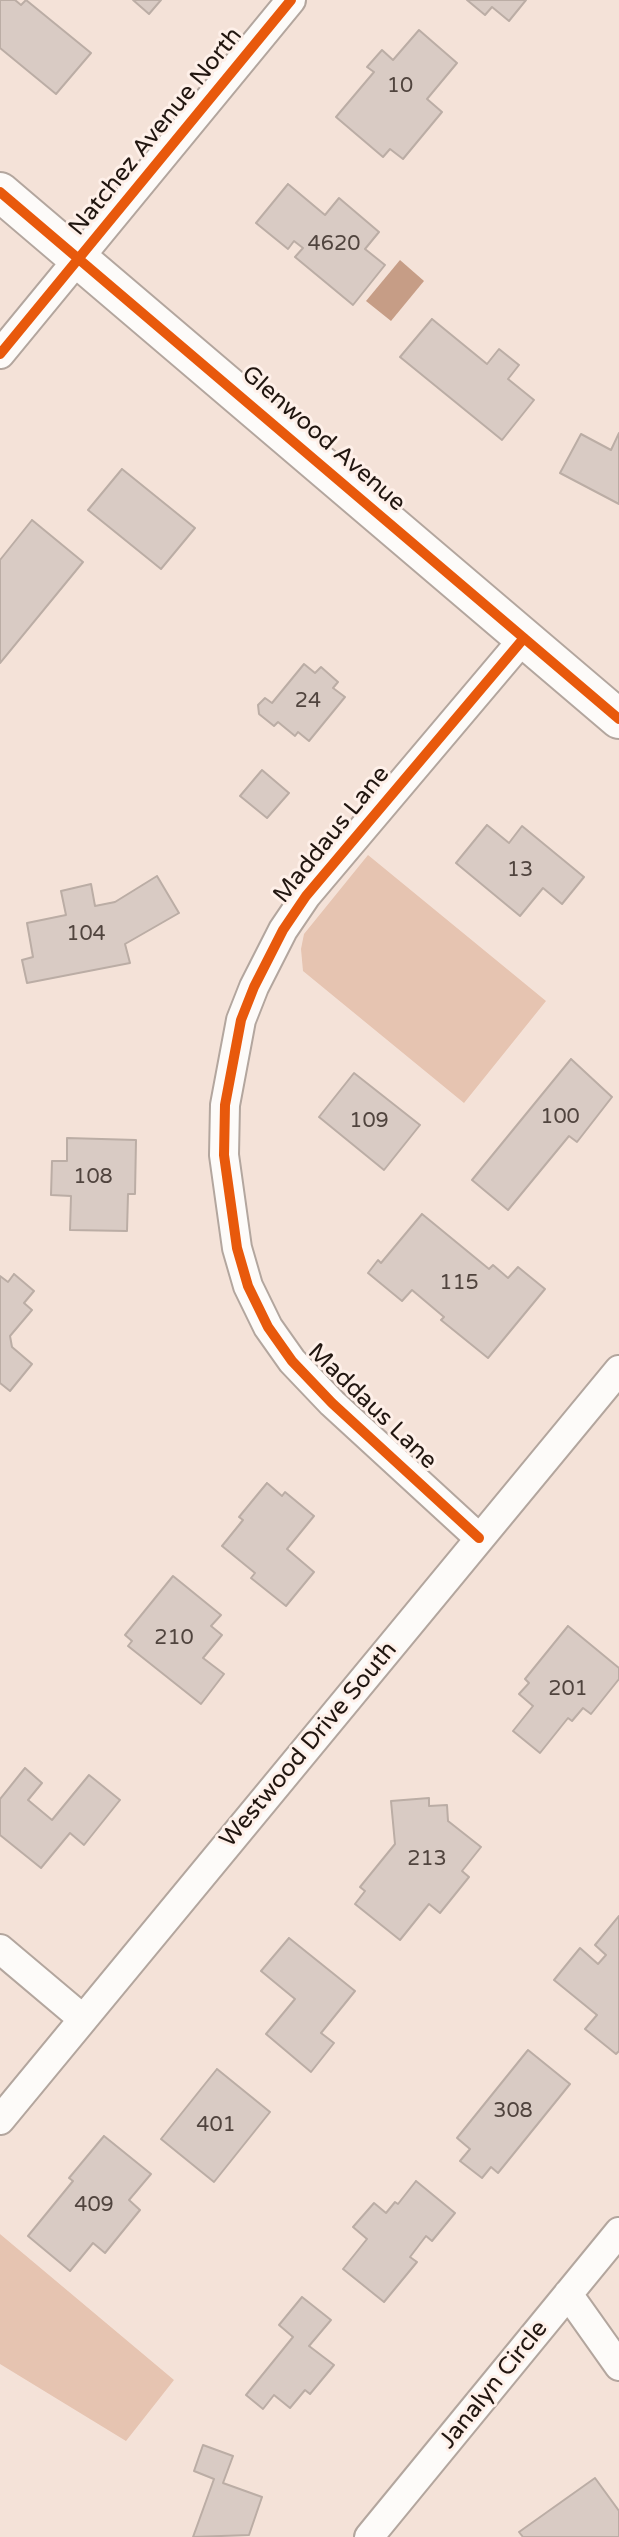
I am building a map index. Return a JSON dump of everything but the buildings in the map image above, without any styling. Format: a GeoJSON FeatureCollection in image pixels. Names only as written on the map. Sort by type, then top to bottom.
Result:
{"type":"FeatureCollection","features":[{"type":"Feature","properties":{"kind":"street","name":"Natchez Avenue North"},"geometry":{"type":"LineString","coordinates":[[0,354],[291,0]]}},
{"type":"Feature","properties":{"kind":"street","name":"Glenwood Avenue"},"geometry":{"type":"LineString","coordinates":[[0,192],[619,719]]}},
{"type":"Feature","properties":{"kind":"street","name":"Maddaus Lane"},"geometry":{"type":"LineString","coordinates":[[479,1538],[332,1403],[292,1361],[268,1327],[248,1286],[237,1248],[224,1155],[225,1105],[242,1020],[254,987],[283,930],[306,896],[524,638]]}},
{"type":"Feature","properties":{"kind":"street","name":"Westwood Drive South"},"geometry":{"type":"LineString","coordinates":[[0,2120],[619,1370]]}},
{"type":"Feature","properties":{"kind":"street"},"geometry":{"type":"LineString","coordinates":[[0,1949],[83,2019]]}},
{"type":"Feature","properties":{"kind":"street","name":"Janalyn Circle"},"geometry":{"type":"LineString","coordinates":[[369,2537],[619,2232]]}},
{"type":"Feature","properties":{"kind":"street"},"geometry":{"type":"LineString","coordinates":[[568,2294],[619,2366]]}},
{"type":"Feature","properties":{"kind":"shaded area"},"geometry":{"type":"Polygon","coordinates":[[[400,260],[424,281],[391,321],[366,301],[400,260]]]}},
{"type":"Feature","properties":{"kind":"shaded area"},"geometry":{"type":"Polygon","coordinates":[[[368,855],[546,1001],[464,1103],[303,971],[301,949],[304,934],[368,855]]]}},
{"type":"Feature","properties":{"kind":"shaded area"},"geometry":{"type":"Polygon","coordinates":[[[0,2234],[174,2380],[126,2441],[0,2364],[0,2234]]]}},
{"type":"Feature","properties":{"kind":"cycle path"},"geometry":{"type":"LineString","coordinates":[[0,354],[291,0]]}},
{"type":"Feature","properties":{"kind":"cycle path"},"geometry":{"type":"LineString","coordinates":[[0,192],[619,719]]}},
{"type":"Feature","properties":{"kind":"cycle path"},"geometry":{"type":"LineString","coordinates":[[479,1538],[332,1403],[292,1361],[268,1327],[248,1286],[237,1248],[224,1155],[225,1105],[241,1020],[254,987],[283,930],[306,896],[524,638]]}}]}
